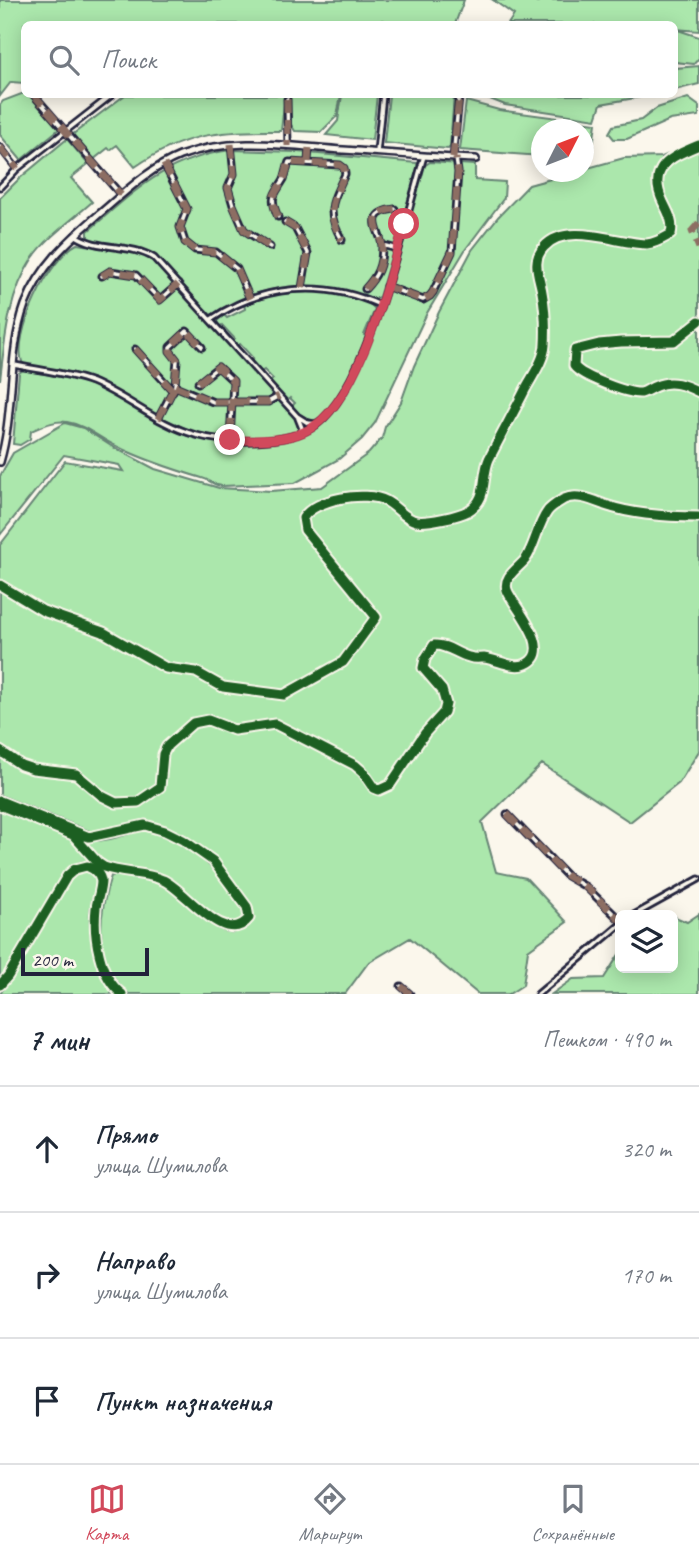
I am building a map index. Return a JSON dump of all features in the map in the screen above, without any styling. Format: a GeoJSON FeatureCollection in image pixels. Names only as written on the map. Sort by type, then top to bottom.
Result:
{"type":"FeatureCollection","features":[{"type":"Feature","properties":{"kind":"street"},"geometry":{"type":"LineString","coordinates":[[36,98],[121,195]]}},
{"type":"Feature","properties":{"kind":"street"},"geometry":{"type":"LineString","coordinates":[[0,187],[18,169],[108,98]]}},
{"type":"Feature","properties":{"kind":"street"},"geometry":{"type":"LineString","coordinates":[[377,153],[383,98]]}},
{"type":"Feature","properties":{"kind":"street"},"geometry":{"type":"LineString","coordinates":[[386,286],[423,300],[433,292],[452,253],[458,172],[454,158],[458,98]]}},
{"type":"Feature","properties":{"kind":"street"},"geometry":{"type":"LineString","coordinates":[[287,99],[288,146]]}},
{"type":"Feature","properties":{"kind":"street"},"geometry":{"type":"LineString","coordinates":[[0,462],[6,442],[19,328],[30,293],[53,257],[143,177],[192,152],[231,144],[476,159]]}},
{"type":"Feature","properties":{"kind":"street"},"geometry":{"type":"LineString","coordinates":[[231,144],[234,174],[228,188],[233,205],[244,230],[270,247]]}},
{"type":"Feature","properties":{"kind":"street"},"geometry":{"type":"LineString","coordinates":[[0,147],[18,169]]}},
{"type":"Feature","properties":{"kind":"street"},"geometry":{"type":"LineString","coordinates":[[308,162],[309,147]]}},
{"type":"Feature","properties":{"kind":"street"},"geometry":{"type":"LineString","coordinates":[[13,365],[91,382],[158,419],[194,435],[230,440],[265,440],[309,430],[335,406],[351,379],[380,305],[424,156]]}},
{"type":"Feature","properties":{"kind":"street"},"geometry":{"type":"LineString","coordinates":[[278,217],[272,204],[274,191],[285,177],[291,160],[338,164],[345,170],[345,176],[333,196],[331,212],[342,240]]}},
{"type":"Feature","properties":{"kind":"street"},"geometry":{"type":"LineString","coordinates":[[164,164],[187,209],[180,227],[185,242],[195,250],[216,252],[237,269],[250,299]]}},
{"type":"Feature","properties":{"kind":"street"},"geometry":{"type":"LineString","coordinates":[[365,289],[377,276],[382,244],[374,228],[377,218],[386,210],[396,209]]}},
{"type":"Feature","properties":{"kind":"street"},"geometry":{"type":"LineString","coordinates":[[285,222],[295,228],[308,253],[302,288]]}},
{"type":"Feature","properties":{"kind":"street"},"geometry":{"type":"LineString","coordinates":[[75,235],[85,242],[149,255],[297,416],[313,424],[320,422]]}},
{"type":"Feature","properties":{"kind":"street"},"geometry":{"type":"LineString","coordinates":[[382,244],[397,248]]}},
{"type":"Feature","properties":{"kind":"street"},"geometry":{"type":"LineString","coordinates":[[102,276],[110,271],[136,275],[160,300],[177,285]]}},
{"type":"Feature","properties":{"kind":"street"},"geometry":{"type":"LineString","coordinates":[[210,320],[250,299],[302,288],[343,292],[380,305]]}},
{"type":"Feature","properties":{"kind":"street"},"geometry":{"type":"LineString","coordinates":[[158,419],[174,388],[177,360],[170,348],[187,331],[202,347]]}},
{"type":"Feature","properties":{"kind":"street"},"geometry":{"type":"LineString","coordinates":[[135,349],[174,388],[206,400],[232,403],[268,402],[279,396]]}},
{"type":"Feature","properties":{"kind":"street"},"geometry":{"type":"LineString","coordinates":[[198,383],[214,369],[220,368],[233,382],[230,440]]}},
{"type":"Feature","properties":{"kind":"street"},"geometry":{"type":"LineString","coordinates":[[0,406],[9,407]]}},
{"type":"Feature","properties":{"kind":"street"},"geometry":{"type":"LineString","coordinates":[[297,416],[302,426],[309,430]]}},
{"type":"Feature","properties":{"kind":"street"},"geometry":{"type":"LineString","coordinates":[[306,422],[309,430]]}},
{"type":"Feature","properties":{"kind":"street"},"geometry":{"type":"LineString","coordinates":[[298,434],[302,426]]}},
{"type":"Feature","properties":{"kind":"street"},"geometry":{"type":"LineString","coordinates":[[507,814],[567,876],[586,887],[615,918]]}},
{"type":"Feature","properties":{"kind":"street"},"geometry":{"type":"LineString","coordinates":[[643,910],[699,879]]}},
{"type":"Feature","properties":{"kind":"street"},"geometry":{"type":"LineString","coordinates":[[538,994],[615,927]]}},
{"type":"Feature","properties":{"kind":"street"},"geometry":{"type":"LineString","coordinates":[[401,986],[410,994]]}},
{"type":"Feature","properties":{"kind":"green space"},"geometry":{"type":"Polygon","coordinates":[[[0,0],[464,0],[456,21],[21,21],[21,83],[11,82],[0,96],[0,0]]]}},
{"type":"Feature","properties":{"kind":"green space"},"geometry":{"type":"Polygon","coordinates":[[[493,0],[699,0],[699,31],[678,29],[678,21],[510,21],[514,15],[493,0]]]}},
{"type":"Feature","properties":{"kind":"green space"},"geometry":{"type":"Polygon","coordinates":[[[678,30],[699,37],[699,58],[694,64],[678,62],[678,30]]]}},
{"type":"Feature","properties":{"kind":"green space"},"geometry":{"type":"Polygon","coordinates":[[[699,66],[699,84],[678,89],[678,68],[699,66]]]}},
{"type":"Feature","properties":{"kind":"green space"},"geometry":{"type":"Polygon","coordinates":[[[21,94],[21,98],[32,98],[59,129],[21,160],[0,135],[0,105],[3,101],[21,94]]]}},
{"type":"Feature","properties":{"kind":"green space"},"geometry":{"type":"Polygon","coordinates":[[[121,98],[285,98],[281,131],[240,131],[187,140],[135,167],[117,145],[110,150],[108,148],[93,160],[72,135],[121,98]]]}},
{"type":"Feature","properties":{"kind":"green space"},"geometry":{"type":"Polygon","coordinates":[[[290,98],[340,98],[337,116],[321,132],[295,131],[290,123],[290,98]]]}},
{"type":"Feature","properties":{"kind":"green space"},"geometry":{"type":"Polygon","coordinates":[[[342,98],[377,98],[372,140],[326,135],[338,121],[342,98]]]}},
{"type":"Feature","properties":{"kind":"green space"},"geometry":{"type":"Polygon","coordinates":[[[389,98],[454,98],[448,149],[384,143],[389,98]]]}},
{"type":"Feature","properties":{"kind":"green space"},"geometry":{"type":"Polygon","coordinates":[[[488,98],[635,98],[601,104],[596,119],[505,105],[488,98]]]}},
{"type":"Feature","properties":{"kind":"green space"},"geometry":{"type":"Polygon","coordinates":[[[688,98],[699,106],[699,116],[670,120],[627,139],[614,139],[609,133],[613,126],[641,120],[657,108],[688,98]]]}},
{"type":"Feature","properties":{"kind":"green space"},"geometry":{"type":"Polygon","coordinates":[[[466,101],[499,110],[566,119],[531,119],[531,155],[460,150],[466,101]]]}},
{"type":"Feature","properties":{"kind":"green space"},"geometry":{"type":"Polygon","coordinates":[[[67,139],[88,164],[71,178],[92,202],[45,243],[24,273],[9,318],[0,380],[0,198],[67,139]]]}},
{"type":"Feature","properties":{"kind":"green space"},"geometry":{"type":"Polygon","coordinates":[[[699,140],[699,751],[679,783],[630,822],[542,764],[482,822],[496,872],[526,878],[567,922],[528,950],[523,985],[509,994],[478,994],[410,938],[368,963],[345,994],[129,994],[117,982],[104,954],[101,923],[111,876],[138,877],[165,885],[212,925],[223,930],[242,930],[250,922],[253,912],[215,858],[172,829],[156,823],[141,823],[92,832],[0,795],[0,545],[65,461],[123,471],[119,465],[64,455],[0,535],[0,476],[13,453],[65,423],[83,428],[155,469],[219,488],[271,491],[322,487],[369,453],[382,438],[385,427],[401,402],[439,312],[472,250],[498,217],[529,185],[540,182],[594,182],[594,166],[624,158],[662,157],[699,140]]]}},
{"type":"Feature","properties":{"kind":"green space"},"geometry":{"type":"Polygon","coordinates":[[[231,150],[297,152],[417,163],[418,168],[379,297],[374,299],[343,290],[296,286],[250,296],[211,315],[150,252],[88,237],[88,231],[153,178],[188,161],[231,150]]]}},
{"type":"Feature","properties":{"kind":"green space"},"geometry":{"type":"Polygon","coordinates":[[[430,162],[475,165],[475,180],[505,182],[504,198],[465,250],[427,313],[375,423],[362,439],[339,459],[295,483],[222,486],[137,456],[67,422],[40,427],[31,431],[30,439],[20,445],[13,444],[19,373],[23,370],[91,385],[168,427],[208,441],[256,444],[289,440],[315,429],[335,409],[369,346],[383,308],[424,166],[430,162]]]}},
{"type":"Feature","properties":{"kind":"green space"},"geometry":{"type":"Polygon","coordinates":[[[77,244],[137,253],[152,260],[295,417],[299,431],[265,437],[224,437],[194,432],[160,417],[92,379],[23,364],[20,352],[22,336],[35,299],[55,264],[77,244]]]}},
{"type":"Feature","properties":{"kind":"green space"},"geometry":{"type":"Polygon","coordinates":[[[314,291],[355,297],[375,309],[364,335],[367,336],[346,384],[331,407],[313,421],[299,414],[292,406],[295,403],[290,398],[287,401],[270,382],[273,379],[264,370],[261,372],[251,361],[253,358],[240,344],[237,346],[233,341],[235,339],[222,325],[219,327],[217,321],[224,315],[227,318],[245,309],[244,304],[253,301],[278,294],[314,291]]]}},
{"type":"Feature","properties":{"kind":"green space"},"geometry":{"type":"Polygon","coordinates":[[[0,807],[68,835],[94,862],[80,862],[69,869],[0,983],[0,807]]]}},
{"type":"Feature","properties":{"kind":"green space"},"geometry":{"type":"Polygon","coordinates":[[[148,829],[177,841],[214,870],[242,908],[245,916],[240,923],[232,925],[215,918],[165,876],[105,863],[83,839],[107,840],[148,829]]]}},
{"type":"Feature","properties":{"kind":"green space"},"geometry":{"type":"Polygon","coordinates":[[[80,868],[90,870],[98,879],[91,907],[91,933],[99,966],[116,994],[0,994],[73,873],[80,868]]]}},
{"type":"Feature","properties":{"kind":"green space"},"geometry":{"type":"Polygon","coordinates":[[[699,914],[699,994],[552,994],[573,979],[604,978],[615,961],[615,973],[678,973],[678,918],[687,922],[699,914]]]}},
{"type":"Feature","properties":{"kind":"marked path"},"geometry":{"type":"LineString","coordinates":[[36,98],[121,195]]}},
{"type":"Feature","properties":{"kind":"marked path"},"geometry":{"type":"LineString","coordinates":[[453,158],[459,98]]}},
{"type":"Feature","properties":{"kind":"marked path"},"geometry":{"type":"LineString","coordinates":[[287,99],[288,146]]}},
{"type":"Feature","properties":{"kind":"marked path"},"geometry":{"type":"LineString","coordinates":[[231,144],[234,174],[228,188],[233,205],[244,230],[270,247]]}},
{"type":"Feature","properties":{"kind":"marked path"},"geometry":{"type":"LineString","coordinates":[[0,147],[17,169]]}},
{"type":"Feature","properties":{"kind":"marked path"},"geometry":{"type":"LineString","coordinates":[[308,162],[309,147]]}},
{"type":"Feature","properties":{"kind":"marked path"},"geometry":{"type":"LineString","coordinates":[[386,286],[423,300],[433,292],[452,252],[458,172],[456,158]]}},
{"type":"Feature","properties":{"kind":"marked path"},"geometry":{"type":"LineString","coordinates":[[278,217],[274,196],[284,179],[289,162],[340,165],[345,174],[334,200],[332,214],[342,240]]}},
{"type":"Feature","properties":{"kind":"marked path"},"geometry":{"type":"LineString","coordinates":[[164,164],[187,209],[180,227],[185,242],[195,250],[216,252],[237,269],[250,299]]}},
{"type":"Feature","properties":{"kind":"marked path"},"geometry":{"type":"LineString","coordinates":[[365,289],[376,275],[381,260],[382,247],[376,219],[385,211],[395,209]]}},
{"type":"Feature","properties":{"kind":"marked path"},"geometry":{"type":"LineString","coordinates":[[285,222],[295,228],[308,253],[302,288]]}},
{"type":"Feature","properties":{"kind":"marked path"},"geometry":{"type":"LineString","coordinates":[[699,223],[692,231],[699,248]]}},
{"type":"Feature","properties":{"kind":"marked path"},"geometry":{"type":"LineString","coordinates":[[102,276],[110,271],[136,275],[160,300],[178,284]]}},
{"type":"Feature","properties":{"kind":"marked path"},"geometry":{"type":"LineString","coordinates":[[158,419],[175,386],[177,360],[170,347],[187,331],[202,347]]}},
{"type":"Feature","properties":{"kind":"marked path"},"geometry":{"type":"LineString","coordinates":[[135,349],[173,391]]}},
{"type":"Feature","properties":{"kind":"marked path"},"geometry":{"type":"LineString","coordinates":[[198,383],[218,367],[233,381],[230,440]]}},
{"type":"Feature","properties":{"kind":"marked path"},"geometry":{"type":"LineString","coordinates":[[175,386],[213,402],[268,402],[279,396]]}},
{"type":"Feature","properties":{"kind":"marked path"},"geometry":{"type":"LineString","coordinates":[[507,814],[567,876],[586,887],[615,915]]}},
{"type":"Feature","properties":{"kind":"marked path"},"geometry":{"type":"LineString","coordinates":[[401,986],[410,994]]}},
{"type":"Feature","properties":{"kind":"cycle path"},"geometry":{"type":"LineString","coordinates":[[0,585],[43,611],[103,632],[166,668],[196,672],[223,687],[284,695],[343,662],[376,617],[305,530],[303,518],[309,511],[329,501],[366,496],[386,501],[416,521],[450,517],[475,506],[482,494],[489,459],[543,356],[545,311],[537,268],[540,252],[554,239],[566,236],[593,236],[647,244],[671,234],[670,217],[659,190],[660,171],[672,158],[699,145]]}},
{"type":"Feature","properties":{"kind":"cycle path"},"geometry":{"type":"LineString","coordinates":[[699,321],[674,341],[621,342],[575,350],[574,366],[595,379],[635,393],[667,383],[683,385],[699,392]]}},
{"type":"Feature","properties":{"kind":"cycle path"},"geometry":{"type":"LineString","coordinates":[[0,751],[21,765],[33,769],[76,774],[102,796],[116,803],[138,802],[160,787],[163,754],[167,746],[193,723],[208,720],[234,730],[275,724],[355,765],[374,788],[379,790],[390,785],[425,733],[444,712],[446,704],[442,690],[423,668],[434,645],[471,658],[489,659],[516,666],[526,664],[534,657],[536,649],[530,627],[510,597],[506,585],[509,577],[525,560],[550,508],[569,497],[579,497],[639,513],[699,517]]}},
{"type":"Feature","properties":{"kind":"cycle path"},"geometry":{"type":"LineString","coordinates":[[0,801],[89,837],[145,825],[165,831],[213,861],[247,907],[249,918],[239,926],[217,922],[163,880],[104,867],[73,835],[0,805]]}},
{"type":"Feature","properties":{"kind":"cycle path"},"geometry":{"type":"LineString","coordinates":[[0,985],[8,976],[67,876],[75,869],[87,866],[96,872],[101,881],[95,919],[99,955],[108,977],[122,994]]}},
{"type":"Feature","properties":{"kind":"route"},"geometry":{"type":"LineString","coordinates":[[230,440],[265,440],[298,434],[309,430],[331,411],[351,379],[374,326],[404,224]]}}]}
